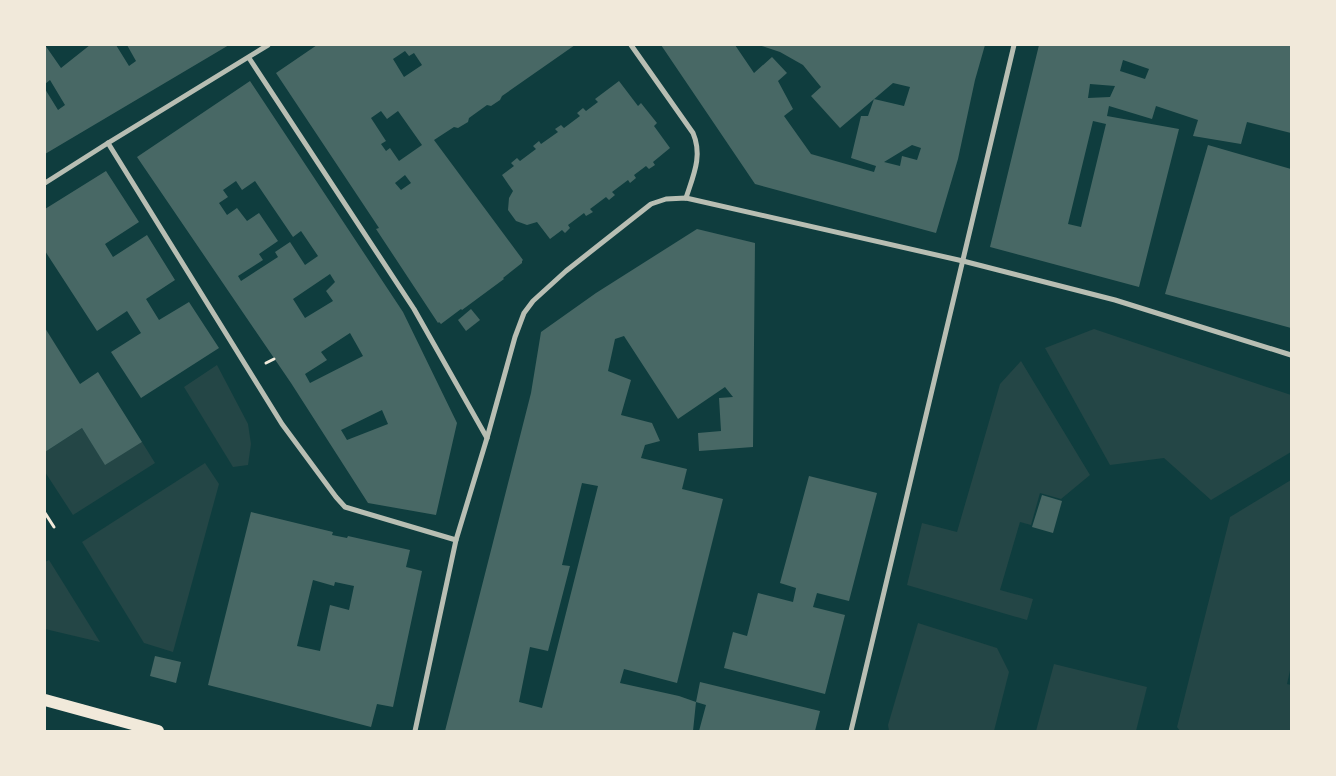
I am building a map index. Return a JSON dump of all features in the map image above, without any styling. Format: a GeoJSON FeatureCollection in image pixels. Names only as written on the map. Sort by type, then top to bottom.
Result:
{"type":"FeatureCollection","features":[{"type":"Feature","properties":{"kind":"main road"},"geometry":{"type":"LineString","coordinates":[[45,700],[158,731]]}},
{"type":"Feature","properties":{"kind":"street"},"geometry":{"type":"LineString","coordinates":[[45,183],[268,45]]}},
{"type":"Feature","properties":{"kind":"street"},"geometry":{"type":"LineString","coordinates":[[631,45],[697,141],[698,149],[695,167],[686,198]]}},
{"type":"Feature","properties":{"kind":"street"},"geometry":{"type":"LineString","coordinates":[[851,731],[1014,45]]}},
{"type":"Feature","properties":{"kind":"street"},"geometry":{"type":"LineString","coordinates":[[249,58],[414,309],[487,438]]}},
{"type":"Feature","properties":{"kind":"street"},"geometry":{"type":"LineString","coordinates":[[108,143],[282,424],[336,497],[345,507],[456,540]]}},
{"type":"Feature","properties":{"kind":"street"},"geometry":{"type":"LineString","coordinates":[[414,731],[456,540],[520,320],[527,308],[566,271],[651,204],[666,199],[686,198],[962,260],[1114,300],[1291,355]]}},
{"type":"Feature","properties":{"kind":"path"},"geometry":{"type":"LineString","coordinates":[[45,513],[54,527]]}},
{"type":"Feature","properties":{"kind":"shaded area"},"geometry":{"type":"Polygon","coordinates":[[[1094,329],[1291,395],[1291,452],[1211,500],[1164,458],[1110,465],[1045,348],[1094,329]]]}},
{"type":"Feature","properties":{"kind":"shaded area"},"geometry":{"type":"Polygon","coordinates":[[[1021,361],[1090,475],[1061,499],[1040,493],[1031,525],[1020,522],[1000,590],[1033,599],[1027,620],[907,585],[922,523],[957,532],[1000,384],[1021,361]]]}},
{"type":"Feature","properties":{"kind":"shaded area"},"geometry":{"type":"Polygon","coordinates":[[[217,365],[248,424],[251,444],[248,465],[233,467],[184,387],[217,365]]]}},
{"type":"Feature","properties":{"kind":"shaded area"},"geometry":{"type":"Polygon","coordinates":[[[82,428],[105,464],[142,442],[155,463],[73,515],[45,472],[45,452],[82,428]]]}},
{"type":"Feature","properties":{"kind":"shaded area"},"geometry":{"type":"Polygon","coordinates":[[[205,463],[219,484],[173,652],[144,643],[82,542],[205,463]]]}},
{"type":"Feature","properties":{"kind":"shaded area"},"geometry":{"type":"Polygon","coordinates":[[[1291,480],[1291,666],[1287,684],[1291,685],[1291,731],[1180,731],[1177,727],[1230,517],[1291,480]]]}},
{"type":"Feature","properties":{"kind":"shaded area"},"geometry":{"type":"Polygon","coordinates":[[[49,560],[100,642],[45,629],[45,562],[49,560]]]}},
{"type":"Feature","properties":{"kind":"shaded area"},"geometry":{"type":"Polygon","coordinates":[[[918,623],[997,648],[1009,672],[994,731],[889,731],[888,725],[918,623]]]}},
{"type":"Feature","properties":{"kind":"shaded area"},"geometry":{"type":"Polygon","coordinates":[[[1054,664],[1147,687],[1136,731],[1036,731],[1054,664]]]}},
{"type":"Feature","properties":{"kind":"building"},"geometry":{"type":"Polygon","coordinates":[[[45,45],[61,68],[90,45],[116,45],[129,66],[136,61],[127,45],[229,45],[45,154],[45,89],[58,110],[65,105],[50,80],[45,84],[45,45]]]}},
{"type":"Feature","properties":{"kind":"building"},"geometry":{"type":"Polygon","coordinates":[[[317,45],[575,45],[502,96],[500,100],[491,106],[487,105],[469,118],[468,122],[458,128],[454,127],[434,140],[523,260],[522,263],[462,310],[441,324],[438,323],[376,229],[379,228],[276,73],[317,45]],[[405,51],[393,59],[404,77],[422,65],[414,53],[409,56],[405,51]],[[381,111],[371,118],[386,141],[381,144],[386,151],[390,148],[399,161],[422,145],[398,111],[387,119],[381,111]],[[405,175],[395,183],[401,190],[411,183],[405,175]]]}},
{"type":"Feature","properties":{"kind":"building"},"geometry":{"type":"Polygon","coordinates":[[[661,45],[735,45],[754,73],[772,57],[787,73],[778,81],[793,109],[784,116],[811,154],[874,172],[876,166],[851,158],[861,116],[868,116],[874,99],[840,128],[811,96],[821,87],[803,65],[780,52],[759,45],[985,45],[975,80],[958,159],[936,233],[755,184],[661,45]],[[893,83],[874,99],[904,106],[910,87],[893,83]],[[912,145],[884,162],[900,166],[902,156],[917,160],[921,148],[912,145]]]}},
{"type":"Feature","properties":{"kind":"building"},"geometry":{"type":"Polygon","coordinates":[[[1039,45],[1291,45],[1291,133],[1247,122],[1241,144],[1193,136],[1198,120],[1156,106],[1152,119],[1109,106],[1107,116],[1179,129],[1139,287],[990,247],[1039,45]],[[1123,60],[1120,71],[1145,79],[1149,69],[1123,60]],[[1090,84],[1088,98],[1110,97],[1115,86],[1090,84]],[[1093,121],[1068,224],[1081,227],[1106,124],[1093,121]]]}},
{"type":"Feature","properties":{"kind":"building"},"geometry":{"type":"Polygon","coordinates":[[[250,81],[403,312],[457,423],[436,515],[368,503],[291,383],[137,157],[250,81]],[[236,181],[223,190],[228,197],[219,203],[227,215],[237,208],[247,221],[259,213],[278,241],[259,254],[263,260],[238,276],[241,281],[278,257],[275,252],[290,242],[305,265],[318,256],[301,231],[293,237],[255,181],[242,190],[236,181]],[[330,274],[293,299],[305,318],[333,301],[326,291],[335,282],[330,274]],[[350,333],[321,352],[327,360],[305,374],[310,383],[363,356],[350,333]],[[382,410],[341,430],[347,440],[388,424],[382,410]]]}},
{"type":"Feature","properties":{"kind":"building"},"geometry":{"type":"Polygon","coordinates":[[[619,81],[638,106],[641,103],[657,123],[654,126],[670,148],[653,162],[655,165],[649,169],[646,166],[634,175],[636,178],[630,183],[628,180],[612,192],[615,195],[609,200],[606,197],[590,209],[593,212],[586,216],[584,213],[568,225],[570,228],[565,233],[562,230],[550,239],[537,222],[527,225],[516,221],[508,210],[509,198],[513,191],[502,175],[514,166],[511,163],[517,158],[520,161],[536,149],[533,146],[539,141],[541,144],[558,132],[555,129],[561,125],[564,128],[580,116],[577,113],[583,108],[586,111],[598,102],[595,99],[619,81]]]}},
{"type":"Feature","properties":{"kind":"building"},"geometry":{"type":"Polygon","coordinates":[[[1208,145],[1291,169],[1291,328],[1165,294],[1208,145]]]}},
{"type":"Feature","properties":{"kind":"building"},"geometry":{"type":"Polygon","coordinates":[[[106,171],[139,222],[105,244],[113,257],[147,235],[175,280],[146,299],[159,320],[189,302],[219,348],[141,398],[111,352],[141,333],[127,311],[97,331],[45,251],[45,209],[106,171]]]}},
{"type":"Feature","properties":{"kind":"building"},"geometry":{"type":"Polygon","coordinates":[[[697,229],[755,243],[753,447],[699,451],[698,433],[721,431],[719,398],[733,397],[725,387],[678,419],[624,336],[615,339],[608,371],[631,380],[621,415],[652,423],[660,441],[645,445],[641,458],[687,469],[682,489],[723,499],[677,683],[624,669],[620,683],[679,696],[696,702],[693,731],[445,731],[531,393],[541,332],[596,293],[697,229]],[[582,483],[562,565],[570,566],[548,651],[530,647],[519,702],[542,708],[598,486],[582,483]]]}},
{"type":"Feature","properties":{"kind":"building"},"geometry":{"type":"Polygon","coordinates":[[[471,309],[480,320],[466,331],[458,320],[471,309]]]}},
{"type":"Feature","properties":{"kind":"building"},"geometry":{"type":"Polygon","coordinates":[[[45,328],[80,384],[98,372],[142,442],[105,465],[82,428],[45,452],[45,328]]]}},
{"type":"Feature","properties":{"kind":"building"},"geometry":{"type":"Polygon","coordinates":[[[809,476],[877,493],[849,601],[817,593],[813,607],[845,615],[825,694],[724,668],[733,632],[747,636],[758,593],[793,602],[796,588],[780,583],[809,476]]]}},
{"type":"Feature","properties":{"kind":"building"},"geometry":{"type":"Polygon","coordinates":[[[1042,495],[1062,501],[1053,533],[1032,527],[1042,495]]]}},
{"type":"Feature","properties":{"kind":"building"},"geometry":{"type":"Polygon","coordinates":[[[251,512],[333,532],[332,535],[347,538],[348,536],[410,550],[406,567],[422,571],[393,707],[377,704],[371,727],[208,685],[251,512]],[[313,580],[297,646],[320,651],[330,605],[349,610],[354,586],[335,582],[334,586],[313,580]]]}},
{"type":"Feature","properties":{"kind":"building"},"geometry":{"type":"Polygon","coordinates":[[[155,656],[181,662],[176,683],[150,676],[155,656]]]}},
{"type":"Feature","properties":{"kind":"building"},"geometry":{"type":"Polygon","coordinates":[[[700,682],[820,711],[815,731],[699,731],[706,705],[696,702],[700,682]]]}}]}
